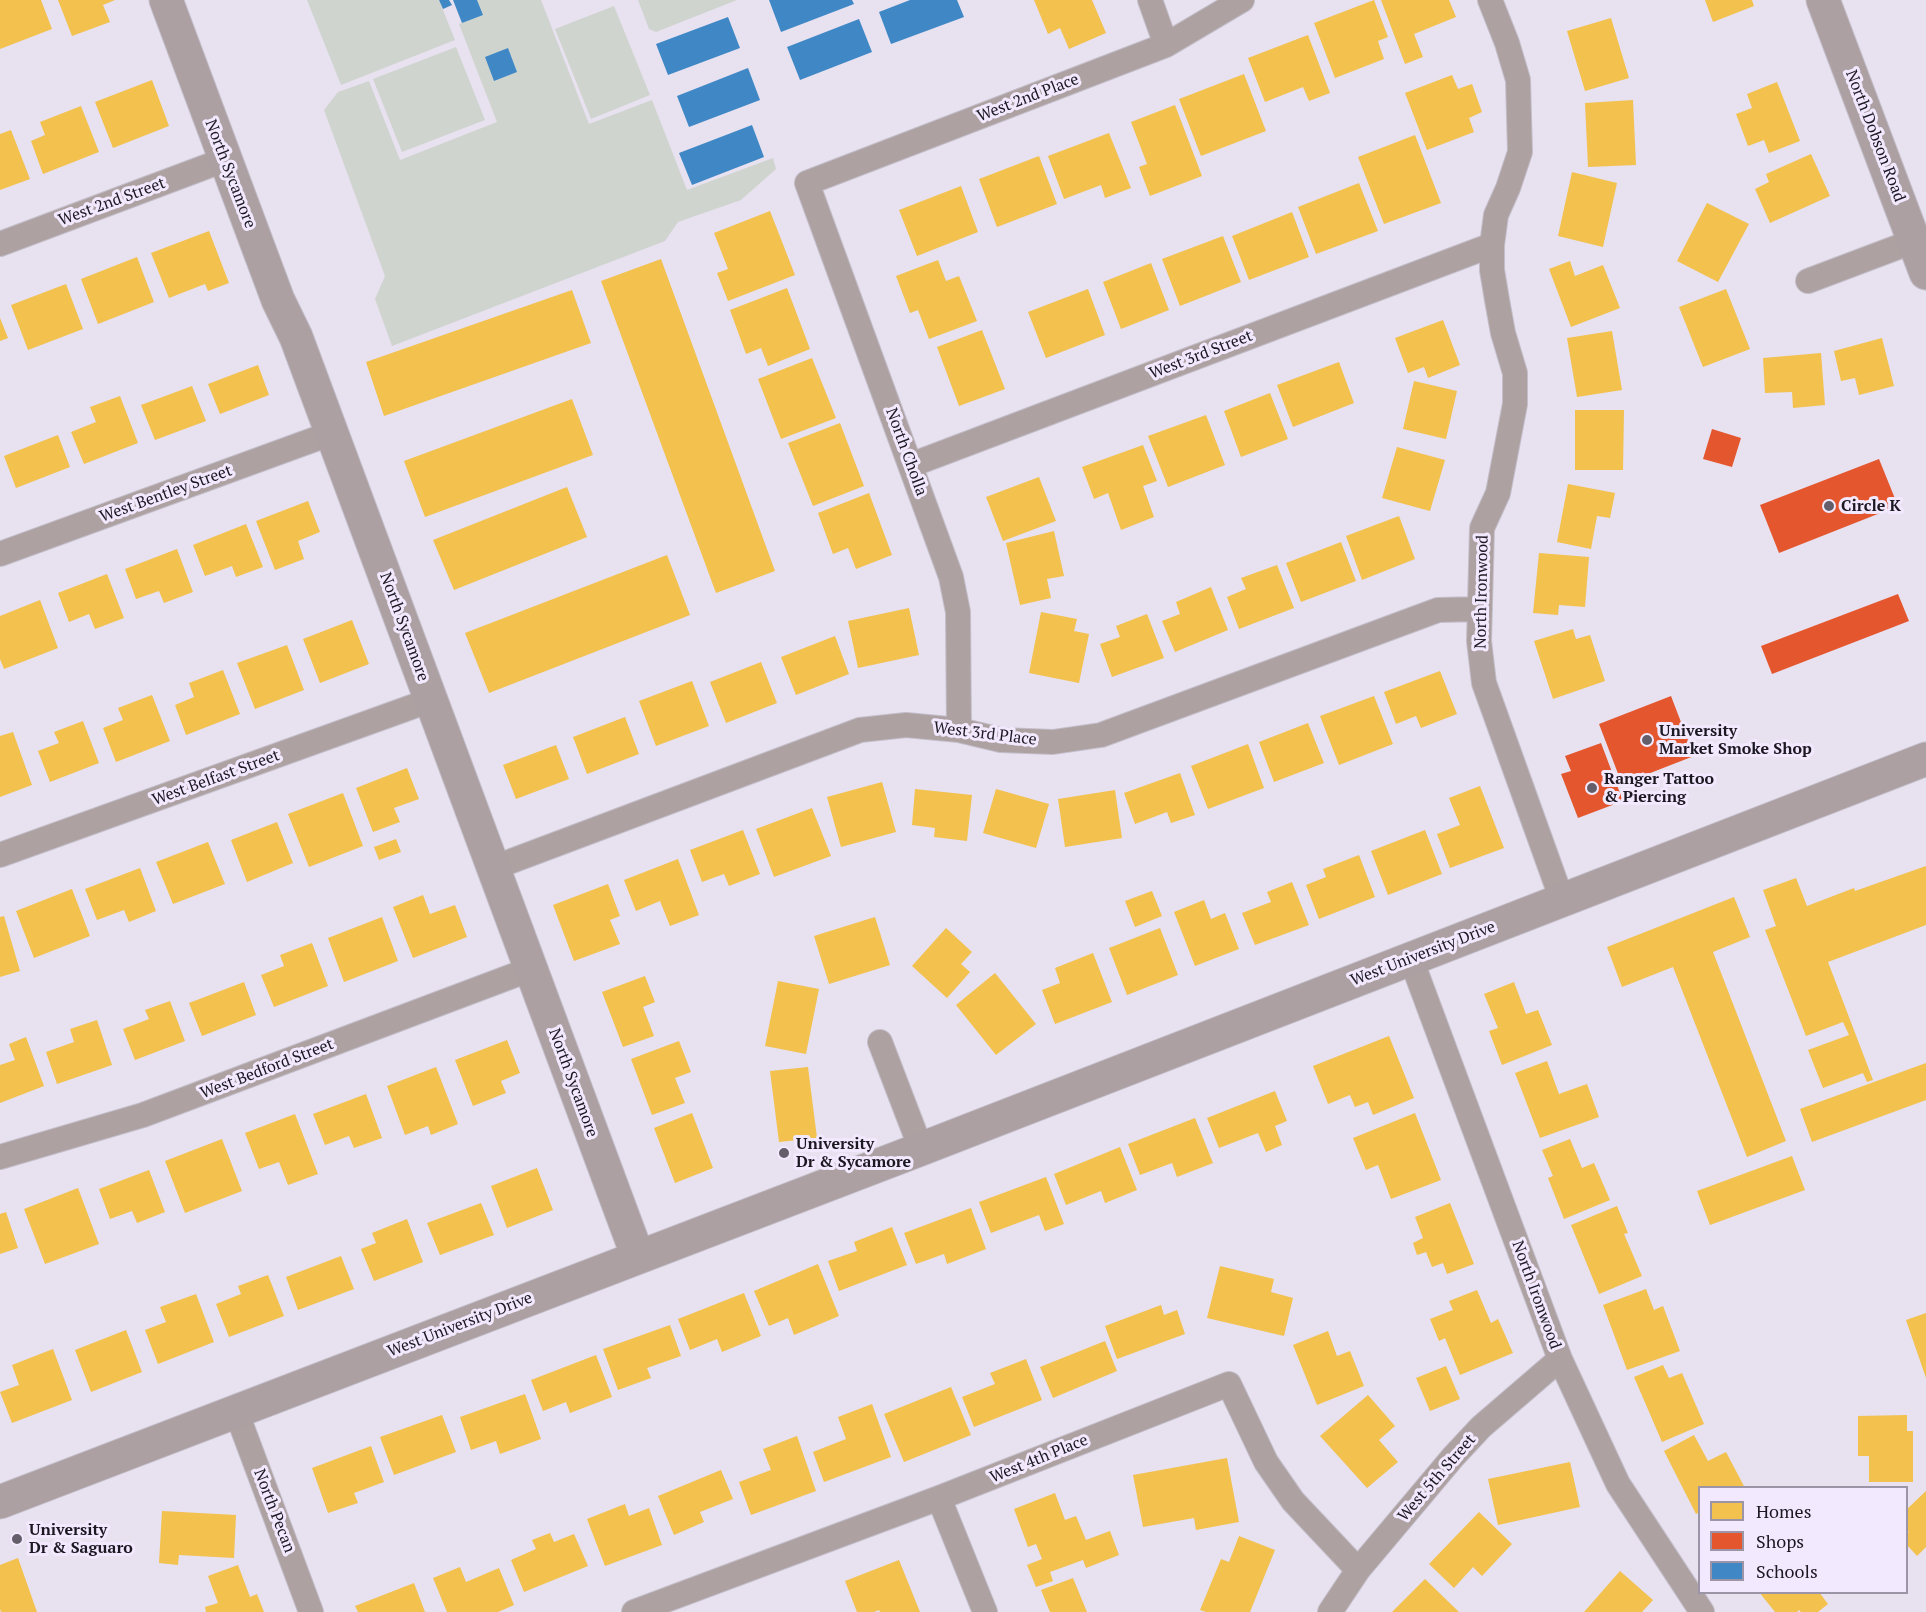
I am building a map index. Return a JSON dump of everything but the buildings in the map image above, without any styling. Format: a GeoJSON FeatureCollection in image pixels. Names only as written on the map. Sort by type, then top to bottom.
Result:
{"type":"FeatureCollection","features":[{"type":"Feature","properties":{"kind":"main road","name":"North Sycamore"},"geometry":{"type":"LineString","coordinates":[[166,0],[278,300],[296,337],[638,1257]]}},
{"type":"Feature","properties":{"kind":"main road","name":"North Dobson Road"},"geometry":{"type":"LineString","coordinates":[[1823,0],[1926,273]]}},
{"type":"Feature","properties":{"kind":"main road","name":"West University Drive"},"geometry":{"type":"LineString","coordinates":[[0,1502],[921,1149],[1926,759]]}},
{"type":"Feature","properties":{"kind":"street"},"geometry":{"type":"LineString","coordinates":[[1150,0],[1166,45]]}},
{"type":"Feature","properties":{"kind":"street","name":"West 2nd Place"},"geometry":{"type":"LineString","coordinates":[[807,183],[1166,45],[1242,0]]}},
{"type":"Feature","properties":{"kind":"street","name":"North Ironwood"},"geometry":{"type":"LineString","coordinates":[[1490,0],[1507,43],[1518,80],[1520,152],[1496,215],[1492,245],[1492,270],[1497,300],[1503,333],[1515,373],[1515,404],[1498,493],[1482,528],[1479,641],[1484,683],[1562,900]]}},
{"type":"Feature","properties":{"kind":"street","name":"West 2nd Street"},"geometry":{"type":"LineString","coordinates":[[0,244],[224,160]]}},
{"type":"Feature","properties":{"kind":"street","name":"North Cholla"},"geometry":{"type":"LineString","coordinates":[[807,183],[951,577],[957,612],[959,730]]}},
{"type":"Feature","properties":{"kind":"street"},"geometry":{"type":"LineString","coordinates":[[1808,281],[1914,241]]}},
{"type":"Feature","properties":{"kind":"street","name":"West 3rd Street"},"geometry":{"type":"LineString","coordinates":[[911,465],[1492,245]]}},
{"type":"Feature","properties":{"kind":"street","name":"West Bentley Street"},"geometry":{"type":"LineString","coordinates":[[0,554],[332,433]]}},
{"type":"Feature","properties":{"kind":"street","name":"West 3rd Place"},"geometry":{"type":"LineString","coordinates":[[493,868],[860,730],[906,725],[959,730],[1001,740],[1042,741],[1101,735],[1438,610],[1480,609]]}},
{"type":"Feature","properties":{"kind":"street","name":"West Belfast Street"},"geometry":{"type":"LineString","coordinates":[[0,855],[431,700]]}},
{"type":"Feature","properties":{"kind":"street","name":"North Ironwood"},"geometry":{"type":"LineString","coordinates":[[1411,959],[1560,1359],[1618,1484],[1702,1612]]}},
{"type":"Feature","properties":{"kind":"street","name":"West Bedford Street"},"geometry":{"type":"LineString","coordinates":[[0,1157],[143,1115],[531,969]]}},
{"type":"Feature","properties":{"kind":"street"},"geometry":{"type":"LineString","coordinates":[[880,1042],[921,1149]]}},
{"type":"Feature","properties":{"kind":"street","name":"West 5th Street"},"geometry":{"type":"LineString","coordinates":[[1330,1612],[1358,1570],[1467,1442],[1560,1359]]}},
{"type":"Feature","properties":{"kind":"street","name":"West 4th Place"},"geometry":{"type":"LineString","coordinates":[[641,1611],[939,1498],[1229,1384],[1266,1462],[1293,1502],[1358,1570]]}},
{"type":"Feature","properties":{"kind":"street","name":"North Pecan"},"geometry":{"type":"LineString","coordinates":[[237,1411],[311,1612]]}},
{"type":"Feature","properties":{"kind":"street"},"geometry":{"type":"LineString","coordinates":[[939,1498],[985,1612]]}},
{"type":"Feature","properties":{"kind":"shaded area"},"geometry":{"type":"Polygon","coordinates":[[[307,0],[439,0],[455,40],[341,85],[307,0]]]}},
{"type":"Feature","properties":{"kind":"shaded area"},"geometry":{"type":"Polygon","coordinates":[[[477,0],[541,0],[589,124],[652,100],[687,190],[773,158],[776,169],[741,200],[678,222],[665,241],[392,346],[375,299],[385,276],[324,110],[338,92],[369,81],[400,160],[497,122],[459,24],[482,15],[477,0]]]}},
{"type":"Feature","properties":{"kind":"shaded area"},"geometry":{"type":"Polygon","coordinates":[[[638,0],[737,0],[656,32],[649,29],[638,0]]]}},
{"type":"Feature","properties":{"kind":"shaded area"},"geometry":{"type":"Polygon","coordinates":[[[614,6],[650,95],[591,119],[555,29],[614,6]]]}},
{"type":"Feature","properties":{"kind":"shaded area"},"geometry":{"type":"Polygon","coordinates":[[[456,47],[485,120],[402,152],[373,79],[456,47]]]}},
{"type":"Feature","properties":{"kind":"place","name":"Circle K"},"geometry":{"type":"Point","coordinates":[1829,506]}},
{"type":"Feature","properties":{"kind":"place","name":"University Market Smoke Shop"},"geometry":{"type":"Point","coordinates":[1647,740]}},
{"type":"Feature","properties":{"kind":"place","name":"Ranger Tattoo & Piercing"},"geometry":{"type":"Point","coordinates":[1592,788]}},
{"type":"Feature","properties":{"kind":"place","name":"University Dr & Sycamore"},"geometry":{"type":"Point","coordinates":[784,1153]}},
{"type":"Feature","properties":{"kind":"place","name":"University Dr & Saguaro"},"geometry":{"type":"Point","coordinates":[17,1539]}}]}
